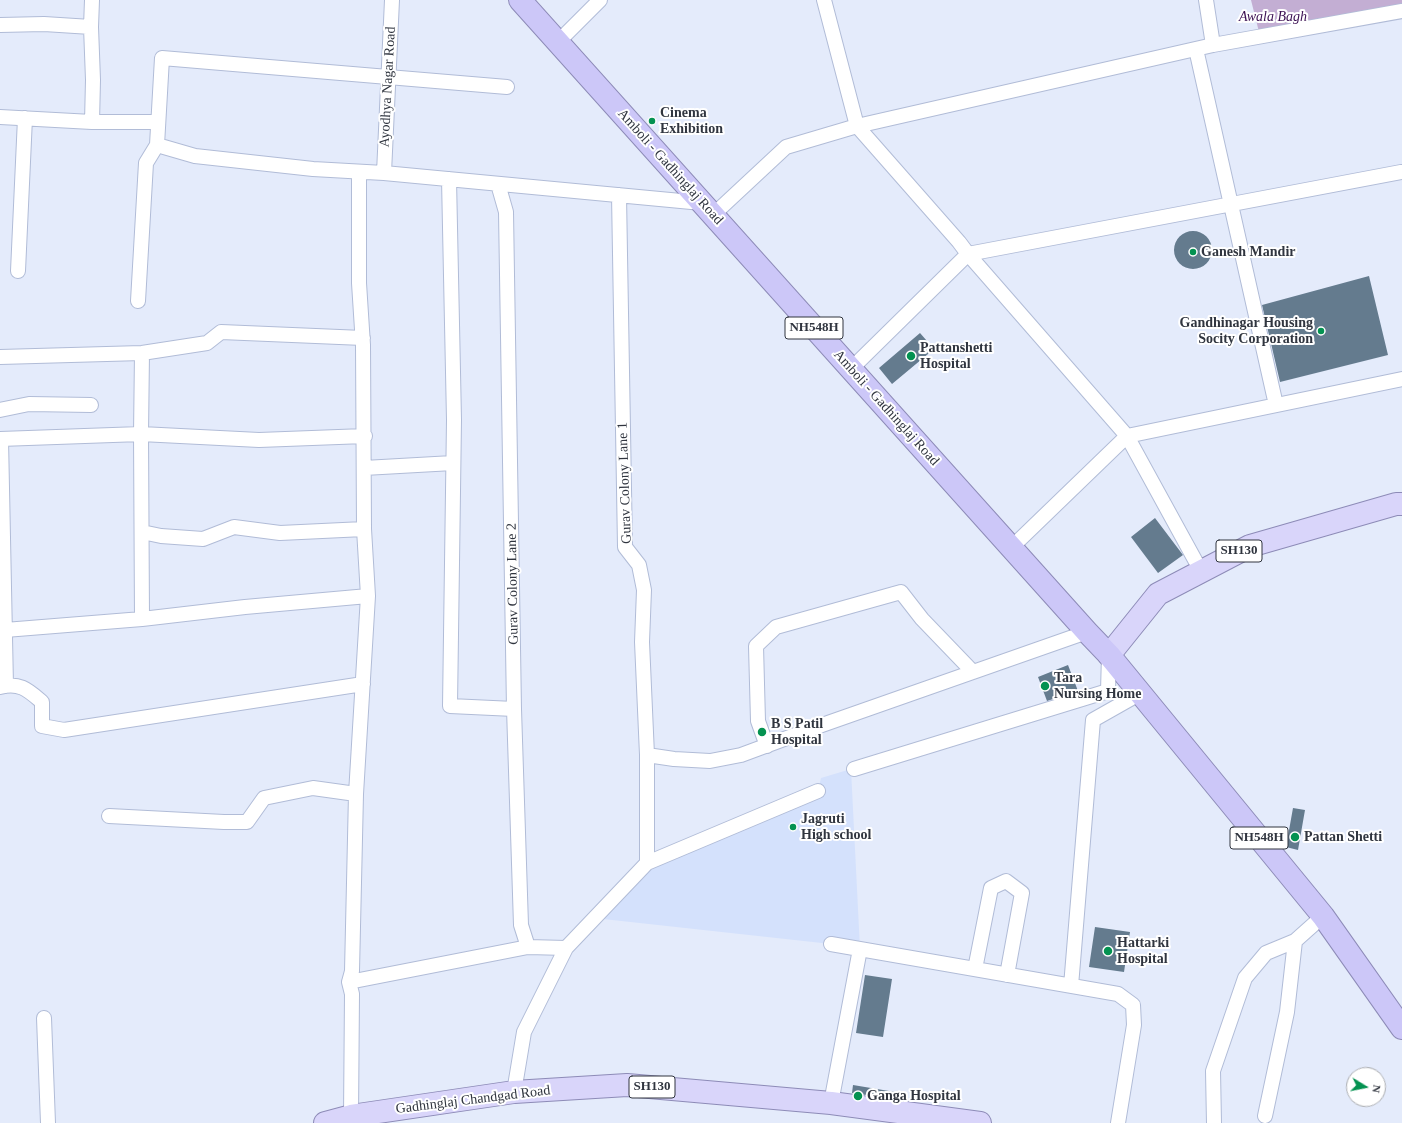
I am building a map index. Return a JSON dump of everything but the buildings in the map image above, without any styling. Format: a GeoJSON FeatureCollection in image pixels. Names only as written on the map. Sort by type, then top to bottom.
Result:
{"type":"FeatureCollection","features":[{"type":"Feature","properties":{"kind":"highway","name":"Amboli - Gadhinglaj Road"},"geometry":{"type":"LineString","coordinates":[[520,0],[850,369],[1109,655]]}},
{"type":"Feature","properties":{"kind":"highway","name":"NH548H"},"geometry":{"type":"LineString","coordinates":[[1109,655],[1139,694],[1324,916],[1402,1028]]}},
{"type":"Feature","properties":{"kind":"main road","name":"SH130"},"geometry":{"type":"LineString","coordinates":[[1109,655],[1158,594],[1201,571],[1250,546],[1396,504],[1402,504]]}},
{"type":"Feature","properties":{"kind":"main road","name":"Gadhinglaj Chandgad Road"},"geometry":{"type":"LineString","coordinates":[[336,1121],[514,1092],[627,1085],[831,1103],[980,1123]]}},
{"type":"Feature","properties":{"kind":"street"},"geometry":{"type":"LineString","coordinates":[[92,0],[92,122]]}},
{"type":"Feature","properties":{"kind":"street","name":"Ayodhya Nagar Road"},"geometry":{"type":"LineString","coordinates":[[384,173],[392,0]]}},
{"type":"Feature","properties":{"kind":"street"},"geometry":{"type":"LineString","coordinates":[[558,42],[600,0]]}},
{"type":"Feature","properties":{"kind":"street"},"geometry":{"type":"LineString","coordinates":[[824,0],[857,126],[1127,436],[1201,571]]}},
{"type":"Feature","properties":{"kind":"street"},"geometry":{"type":"LineString","coordinates":[[1206,0],[1213,45]]}},
{"type":"Feature","properties":{"kind":"street"},"geometry":{"type":"LineString","coordinates":[[157,145],[195,156],[313,169],[384,173],[619,195],[708,209],[786,147],[857,126],[1213,45],[1402,11]]}},
{"type":"Feature","properties":{"kind":"street"},"geometry":{"type":"LineString","coordinates":[[0,25],[44,24],[91,27]]}},
{"type":"Feature","properties":{"kind":"street"},"geometry":{"type":"LineString","coordinates":[[1196,49],[1276,405]]}},
{"type":"Feature","properties":{"kind":"street"},"geometry":{"type":"LineString","coordinates":[[138,301],[146,163],[157,145],[162,58],[507,87]]}},
{"type":"Feature","properties":{"kind":"street"},"geometry":{"type":"LineString","coordinates":[[0,117],[92,122],[158,122]]}},
{"type":"Feature","properties":{"kind":"street"},"geometry":{"type":"LineString","coordinates":[[18,270],[25,118]]}},
{"type":"Feature","properties":{"kind":"street"},"geometry":{"type":"LineString","coordinates":[[336,1121],[352,994],[349,982],[352,971],[356,794],[368,596],[364,529],[365,436],[363,338],[359,283],[359,172]]}},
{"type":"Feature","properties":{"kind":"street"},"geometry":{"type":"LineString","coordinates":[[850,369],[968,254],[1401,172]]}},
{"type":"Feature","properties":{"kind":"street"},"geometry":{"type":"LineString","coordinates":[[449,179],[454,413],[450,706],[514,709]]}},
{"type":"Feature","properties":{"kind":"street","name":"Gurav Colony Lane 2"},"geometry":{"type":"LineString","coordinates":[[498,184],[506,212],[514,709],[521,925],[528,947]]}},
{"type":"Feature","properties":{"kind":"street","name":"Gurav Colony Lane 1"},"geometry":{"type":"LineString","coordinates":[[619,195],[625,547],[639,565],[644,590],[642,642],[647,755],[647,863]]}},
{"type":"Feature","properties":{"kind":"street"},"geometry":{"type":"LineString","coordinates":[[0,357],[142,353],[208,343],[221,332],[363,338]]}},
{"type":"Feature","properties":{"kind":"street"},"geometry":{"type":"LineString","coordinates":[[142,353],[142,619]]}},
{"type":"Feature","properties":{"kind":"street"},"geometry":{"type":"LineString","coordinates":[[1011,548],[1127,436],[1402,379]]}},
{"type":"Feature","properties":{"kind":"street"},"geometry":{"type":"LineString","coordinates":[[0,410],[29,404],[91,406]]}},
{"type":"Feature","properties":{"kind":"street"},"geometry":{"type":"LineString","coordinates":[[362,684],[64,730],[42,726],[42,702],[25,688],[3,687],[5,630],[1,439],[141,434],[259,440],[365,436]]}},
{"type":"Feature","properties":{"kind":"street"},"geometry":{"type":"LineString","coordinates":[[364,468],[453,463]]}},
{"type":"Feature","properties":{"kind":"street"},"geometry":{"type":"LineString","coordinates":[[142,532],[161,536],[203,539],[234,527],[280,533],[364,529]]}},
{"type":"Feature","properties":{"kind":"street"},"geometry":{"type":"LineString","coordinates":[[767,746],[758,721],[756,646],[776,626],[901,592],[922,619],[973,672]]}},
{"type":"Feature","properties":{"kind":"street"},"geometry":{"type":"LineString","coordinates":[[5,630],[142,619],[253,606],[368,596]]}},
{"type":"Feature","properties":{"kind":"street"},"geometry":{"type":"LineString","coordinates":[[647,755],[710,762],[741,755],[1087,632]]}},
{"type":"Feature","properties":{"kind":"street"},"geometry":{"type":"LineString","coordinates":[[854,769],[1108,691],[1109,655]]}},
{"type":"Feature","properties":{"kind":"street"},"geometry":{"type":"LineString","coordinates":[[1071,986],[1094,720],[1139,694]]}},
{"type":"Feature","properties":{"kind":"street"},"geometry":{"type":"LineString","coordinates":[[109,816],[247,822],[264,798],[313,788],[356,794]]}},
{"type":"Feature","properties":{"kind":"street"},"geometry":{"type":"LineString","coordinates":[[514,1092],[524,1032],[566,948],[647,863],[818,791]]}},
{"type":"Feature","properties":{"kind":"street"},"geometry":{"type":"LineString","coordinates":[[975,969],[991,888],[1006,881],[1022,893],[1007,974]]}},
{"type":"Feature","properties":{"kind":"street"},"geometry":{"type":"LineString","coordinates":[[1214,1123],[1213,1071],[1245,978],[1266,953],[1295,941],[1324,916]]}},
{"type":"Feature","properties":{"kind":"street"},"geometry":{"type":"LineString","coordinates":[[1265,1116],[1287,1012],[1295,941]]}},
{"type":"Feature","properties":{"kind":"street"},"geometry":{"type":"LineString","coordinates":[[831,944],[1118,994],[1133,1005],[1134,1025],[1118,1123]]}},
{"type":"Feature","properties":{"kind":"street"},"geometry":{"type":"LineString","coordinates":[[349,982],[528,947],[566,948]]}},
{"type":"Feature","properties":{"kind":"street"},"geometry":{"type":"LineString","coordinates":[[831,1103],[860,949]]}},
{"type":"Feature","properties":{"kind":"street"},"geometry":{"type":"LineString","coordinates":[[44,1018],[48,1123]]}},
{"type":"Feature","properties":{"kind":"shaded area","name":"Jagruti High school"},"geometry":{"type":"Polygon","coordinates":[[[851,769],[860,949],[831,944],[594,918],[647,863],[818,791],[821,778],[851,769]]]}},
{"type":"Feature","properties":{"kind":"green space","name":"Awala Bagh"},"geometry":{"type":"Polygon","coordinates":[[[1251,0],[1402,0],[1402,13],[1260,36],[1251,0]]]}},
{"type":"Feature","properties":{"kind":"place","name":"Cinema Exhibition"},"geometry":{"type":"Point","coordinates":[652,121]}},
{"type":"Feature","properties":{"kind":"place","name":"Ganesh Mandir"},"geometry":{"type":"Point","coordinates":[1193,252]}},
{"type":"Feature","properties":{"kind":"place","name":"Gandhinagar Housing Socity Corporation"},"geometry":{"type":"Point","coordinates":[1321,331]}},
{"type":"Feature","properties":{"kind":"place","name":"Pattanshetti Hospital"},"geometry":{"type":"Point","coordinates":[911,356]}},
{"type":"Feature","properties":{"kind":"place","name":"Tara Nursing Home"},"geometry":{"type":"Point","coordinates":[1045,686]}},
{"type":"Feature","properties":{"kind":"place","name":"B S Patil Hospital"},"geometry":{"type":"Point","coordinates":[762,732]}},
{"type":"Feature","properties":{"kind":"place","name":"Jagruti High school"},"geometry":{"type":"Point","coordinates":[793,827]}},
{"type":"Feature","properties":{"kind":"place","name":"Pattan Shetti"},"geometry":{"type":"Point","coordinates":[1295,837]}},
{"type":"Feature","properties":{"kind":"place","name":"Hattarki Hospital"},"geometry":{"type":"Point","coordinates":[1108,951]}},
{"type":"Feature","properties":{"kind":"place","name":"Ganga Hospital"},"geometry":{"type":"Point","coordinates":[858,1096]}}]}
